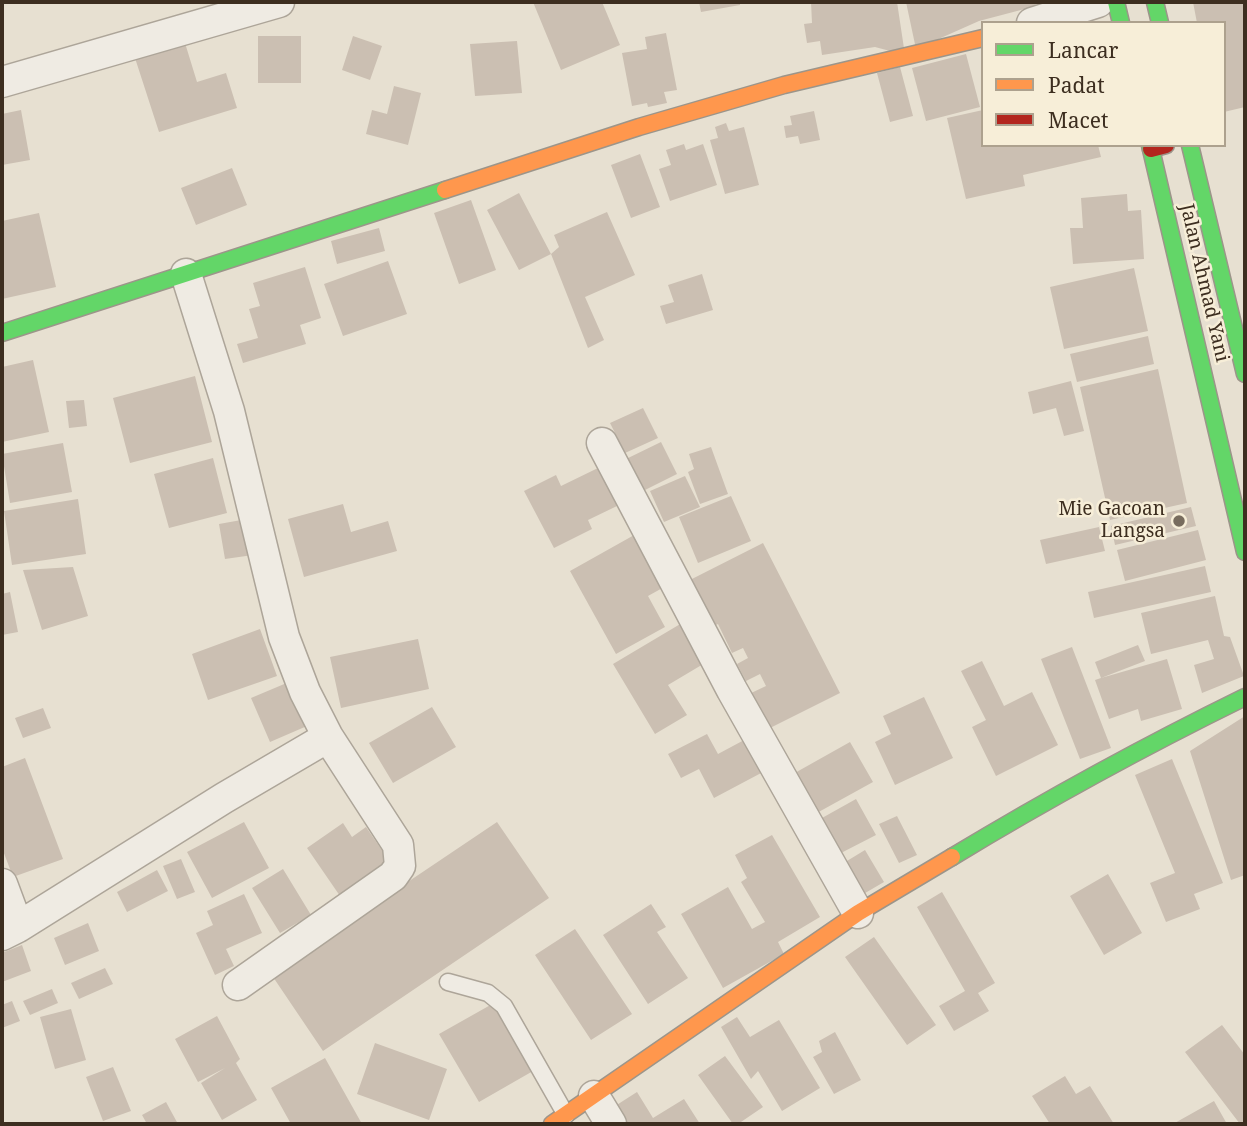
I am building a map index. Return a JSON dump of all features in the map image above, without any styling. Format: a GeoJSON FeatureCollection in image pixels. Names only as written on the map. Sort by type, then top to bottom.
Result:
{"type":"FeatureCollection","features":[{"type":"Feature","properties":{"kind":"street"},"geometry":{"type":"LineString","coordinates":[[2,82],[279,2]]}},
{"type":"Feature","properties":{"kind":"street"},"geometry":{"type":"LineString","coordinates":[[1038,21],[1098,2]]}},
{"type":"Feature","properties":{"kind":"street"},"geometry":{"type":"LineString","coordinates":[[1116,2],[1121,21]]}},
{"type":"Feature","properties":{"kind":"street"},"geometry":{"type":"LineString","coordinates":[[1155,2],[1160,21]]}},
{"type":"Feature","properties":{"kind":"street"},"geometry":{"type":"LineString","coordinates":[[2,333],[639,127],[784,85],[981,38]]}},
{"type":"Feature","properties":{"kind":"street","name":"Jalan Ahmad Yani"},"geometry":{"type":"LineString","coordinates":[[1155,147],[1245,552]]}},
{"type":"Feature","properties":{"kind":"street"},"geometry":{"type":"LineString","coordinates":[[1190,147],[1245,372]]}},
{"type":"Feature","properties":{"kind":"street"},"geometry":{"type":"LineString","coordinates":[[186,274],[229,411],[284,637],[305,692],[328,737],[398,845],[400,866],[393,876],[238,985]]}},
{"type":"Feature","properties":{"kind":"street"},"geometry":{"type":"LineString","coordinates":[[602,443],[732,690],[858,913]]}},
{"type":"Feature","properties":{"kind":"street"},"geometry":{"type":"LineString","coordinates":[[559,1120],[858,913],[1038,805],[1149,744],[1245,697]]}},
{"type":"Feature","properties":{"kind":"street"},"geometry":{"type":"LineString","coordinates":[[2,884],[10,931],[328,737]]}},
{"type":"Feature","properties":{"kind":"street"},"geometry":{"type":"LineString","coordinates":[[594,1096],[611,1124]]}},
{"type":"Feature","properties":{"kind":"lane"},"geometry":{"type":"LineString","coordinates":[[448,982],[488,993],[504,1006],[559,1120]]}},
{"type":"Feature","properties":{"kind":"building"},"geometry":{"type":"Polygon","coordinates":[[[533,2],[602,2],[620,45],[561,70],[533,2]]]}},
{"type":"Feature","properties":{"kind":"building"},"geometry":{"type":"Polygon","coordinates":[[[699,2],[740,2],[740,5],[701,12],[699,2]]]}},
{"type":"Feature","properties":{"kind":"building"},"geometry":{"type":"Polygon","coordinates":[[[811,2],[897,2],[905,55],[875,47],[822,55],[820,41],[807,43],[804,24],[812,23],[811,2]]]}},
{"type":"Feature","properties":{"kind":"building"},"geometry":{"type":"Polygon","coordinates":[[[906,2],[1035,2],[1036,6],[979,21],[916,49],[906,2]]]}},
{"type":"Feature","properties":{"kind":"building"},"geometry":{"type":"Polygon","coordinates":[[[1193,2],[1245,2],[1245,107],[1226,112],[1226,21],[1197,21],[1193,2]]]}},
{"type":"Feature","properties":{"kind":"building"},"geometry":{"type":"Polygon","coordinates":[[[666,33],[677,90],[664,92],[667,103],[648,107],[647,103],[632,106],[622,53],[647,49],[645,37],[666,33]]]}},
{"type":"Feature","properties":{"kind":"building"},"geometry":{"type":"Polygon","coordinates":[[[258,36],[301,36],[301,83],[258,83],[258,36]]]}},
{"type":"Feature","properties":{"kind":"building"},"geometry":{"type":"Polygon","coordinates":[[[353,36],[382,46],[370,80],[342,70],[353,36]]]}},
{"type":"Feature","properties":{"kind":"building"},"geometry":{"type":"Polygon","coordinates":[[[517,41],[522,93],[475,96],[470,44],[517,41]]]}},
{"type":"Feature","properties":{"kind":"building"},"geometry":{"type":"Polygon","coordinates":[[[185,43],[197,82],[226,73],[237,108],[159,132],[135,58],[185,43]]]}},
{"type":"Feature","properties":{"kind":"building"},"geometry":{"type":"Polygon","coordinates":[[[966,54],[980,107],[926,121],[912,68],[966,54]]]}},
{"type":"Feature","properties":{"kind":"building"},"geometry":{"type":"Polygon","coordinates":[[[900,67],[913,116],[890,122],[877,73],[900,67]]]}},
{"type":"Feature","properties":{"kind":"building"},"geometry":{"type":"Polygon","coordinates":[[[394,86],[421,93],[408,145],[366,134],[372,110],[387,114],[394,86]]]}},
{"type":"Feature","properties":{"kind":"building"},"geometry":{"type":"Polygon","coordinates":[[[21,110],[30,160],[2,165],[2,114],[21,110]]]}},
{"type":"Feature","properties":{"kind":"building"},"geometry":{"type":"Polygon","coordinates":[[[981,110],[981,147],[1098,147],[1101,157],[1023,175],[1025,186],[966,199],[947,118],[981,110]]]}},
{"type":"Feature","properties":{"kind":"building"},"geometry":{"type":"Polygon","coordinates":[[[814,111],[820,140],[800,144],[798,136],[786,138],[784,126],[792,125],[790,116],[814,111]]]}},
{"type":"Feature","properties":{"kind":"building"},"geometry":{"type":"Polygon","coordinates":[[[726,123],[729,131],[744,127],[759,185],[725,194],[710,140],[718,138],[715,127],[726,123]]]}},
{"type":"Feature","properties":{"kind":"building"},"geometry":{"type":"Polygon","coordinates":[[[684,144],[686,150],[703,144],[717,185],[670,201],[659,169],[671,165],[666,150],[684,144]]]}},
{"type":"Feature","properties":{"kind":"building"},"geometry":{"type":"Polygon","coordinates":[[[640,154],[660,207],[631,218],[611,165],[640,154]]]}},
{"type":"Feature","properties":{"kind":"building"},"geometry":{"type":"Polygon","coordinates":[[[232,168],[247,205],[196,225],[181,188],[232,168]]]}},
{"type":"Feature","properties":{"kind":"building"},"geometry":{"type":"Polygon","coordinates":[[[519,193],[551,254],[519,270],[487,210],[519,193]]]}},
{"type":"Feature","properties":{"kind":"building"},"geometry":{"type":"Polygon","coordinates":[[[1127,194],[1128,211],[1141,210],[1144,259],[1073,264],[1070,228],[1083,228],[1081,198],[1127,194]]]}},
{"type":"Feature","properties":{"kind":"building"},"geometry":{"type":"Polygon","coordinates":[[[471,200],[496,270],[459,284],[434,213],[471,200]]]}},
{"type":"Feature","properties":{"kind":"building"},"geometry":{"type":"Polygon","coordinates":[[[607,212],[635,275],[585,297],[604,340],[588,348],[551,254],[559,247],[554,235],[607,212]]]}},
{"type":"Feature","properties":{"kind":"building"},"geometry":{"type":"Polygon","coordinates":[[[39,213],[56,287],[2,299],[2,221],[39,213]]]}},
{"type":"Feature","properties":{"kind":"building"},"geometry":{"type":"Polygon","coordinates":[[[379,228],[385,251],[337,264],[331,241],[379,228]]]}},
{"type":"Feature","properties":{"kind":"building"},"geometry":{"type":"Polygon","coordinates":[[[388,261],[407,314],[343,336],[324,284],[388,261]]]}},
{"type":"Feature","properties":{"kind":"building"},"geometry":{"type":"Polygon","coordinates":[[[305,267],[321,318],[300,325],[306,344],[243,363],[237,344],[258,338],[249,309],[260,306],[253,283],[305,267]]]}},
{"type":"Feature","properties":{"kind":"building"},"geometry":{"type":"Polygon","coordinates":[[[1134,268],[1148,331],[1064,349],[1050,287],[1134,268]]]}},
{"type":"Feature","properties":{"kind":"building"},"geometry":{"type":"Polygon","coordinates":[[[702,274],[713,310],[666,324],[660,306],[674,302],[668,285],[702,274]]]}},
{"type":"Feature","properties":{"kind":"building"},"geometry":{"type":"Polygon","coordinates":[[[1148,336],[1154,364],[1077,382],[1070,354],[1148,336]]]}},
{"type":"Feature","properties":{"kind":"building"},"geometry":{"type":"Polygon","coordinates":[[[33,360],[49,432],[2,442],[2,367],[33,360]]]}},
{"type":"Feature","properties":{"kind":"building"},"geometry":{"type":"Polygon","coordinates":[[[1158,369],[1187,503],[1110,520],[1080,387],[1158,369]]]}},
{"type":"Feature","properties":{"kind":"building"},"geometry":{"type":"Polygon","coordinates":[[[195,376],[212,442],[130,463],[113,398],[195,376]]]}},
{"type":"Feature","properties":{"kind":"building"},"geometry":{"type":"Polygon","coordinates":[[[1071,381],[1084,431],[1064,436],[1056,408],[1033,414],[1028,392],[1071,381]]]}},
{"type":"Feature","properties":{"kind":"building"},"geometry":{"type":"Polygon","coordinates":[[[84,400],[87,426],[69,428],[66,401],[84,400]]]}},
{"type":"Feature","properties":{"kind":"building"},"geometry":{"type":"Polygon","coordinates":[[[643,408],[658,438],[625,453],[610,423],[643,408]]]}},
{"type":"Feature","properties":{"kind":"building"},"geometry":{"type":"Polygon","coordinates":[[[661,442],[677,474],[641,492],[624,460],[661,442]]]}},
{"type":"Feature","properties":{"kind":"building"},"geometry":{"type":"Polygon","coordinates":[[[63,443],[72,492],[10,503],[2,454],[63,443]]]}},
{"type":"Feature","properties":{"kind":"building"},"geometry":{"type":"Polygon","coordinates":[[[711,447],[728,494],[700,504],[688,472],[694,469],[689,454],[711,447]]]}},
{"type":"Feature","properties":{"kind":"building"},"geometry":{"type":"Polygon","coordinates":[[[213,458],[227,513],[169,528],[154,474],[213,458]]]}},
{"type":"Feature","properties":{"kind":"building"},"geometry":{"type":"Polygon","coordinates":[[[598,468],[617,506],[588,520],[592,529],[554,548],[524,491],[556,475],[561,486],[598,468]]]}},
{"type":"Feature","properties":{"kind":"building"},"geometry":{"type":"Polygon","coordinates":[[[685,476],[700,507],[664,522],[650,491],[685,476]]]}},
{"type":"Feature","properties":{"kind":"building"},"geometry":{"type":"Polygon","coordinates":[[[731,496],[751,541],[698,563],[679,517],[731,496]]]}},
{"type":"Feature","properties":{"kind":"building"},"geometry":{"type":"Polygon","coordinates":[[[78,499],[86,554],[12,565],[4,511],[78,499]]]}},
{"type":"Feature","properties":{"kind":"building"},"geometry":{"type":"Polygon","coordinates":[[[343,504],[351,532],[388,521],[397,551],[304,577],[288,519],[343,504]]]}},
{"type":"Feature","properties":{"kind":"building"},"geometry":{"type":"Polygon","coordinates":[[[1191,507],[1196,526],[1115,545],[1111,526],[1191,507]]]}},
{"type":"Feature","properties":{"kind":"building"},"geometry":{"type":"Polygon","coordinates":[[[247,519],[253,555],[225,559],[219,524],[247,519]]]}},
{"type":"Feature","properties":{"kind":"building"},"geometry":{"type":"Polygon","coordinates":[[[1099,527],[1105,551],[1046,564],[1040,540],[1099,527]]]}},
{"type":"Feature","properties":{"kind":"building"},"geometry":{"type":"Polygon","coordinates":[[[1198,530],[1206,560],[1125,581],[1117,550],[1198,530]]]}},
{"type":"Feature","properties":{"kind":"building"},"geometry":{"type":"Polygon","coordinates":[[[636,534],[666,586],[648,596],[665,627],[616,654],[570,571],[636,534]]]}},
{"type":"Feature","properties":{"kind":"building"},"geometry":{"type":"Polygon","coordinates":[[[763,543],[840,693],[766,730],[747,695],[766,686],[760,674],[746,681],[737,664],[748,658],[743,648],[732,653],[718,624],[710,628],[686,582],[763,543]]]}},
{"type":"Feature","properties":{"kind":"building"},"geometry":{"type":"Polygon","coordinates":[[[1205,566],[1211,592],[1094,618],[1088,592],[1205,566]]]}},
{"type":"Feature","properties":{"kind":"building"},"geometry":{"type":"Polygon","coordinates":[[[73,567],[88,616],[42,630],[23,570],[73,567]]]}},
{"type":"Feature","properties":{"kind":"building"},"geometry":{"type":"Polygon","coordinates":[[[10,592],[18,632],[2,635],[2,594],[10,592]]]}},
{"type":"Feature","properties":{"kind":"building"},"geometry":{"type":"Polygon","coordinates":[[[1215,596],[1224,636],[1230,637],[1244,676],[1202,693],[1194,665],[1214,659],[1208,640],[1151,654],[1141,613],[1215,596]]]}},
{"type":"Feature","properties":{"kind":"building"},"geometry":{"type":"Polygon","coordinates":[[[687,620],[710,660],[668,685],[687,715],[655,734],[613,664],[687,620]]]}},
{"type":"Feature","properties":{"kind":"building"},"geometry":{"type":"Polygon","coordinates":[[[260,629],[277,676],[208,700],[192,654],[260,629]]]}},
{"type":"Feature","properties":{"kind":"building"},"geometry":{"type":"Polygon","coordinates":[[[418,639],[429,689],[341,708],[330,657],[418,639]]]}},
{"type":"Feature","properties":{"kind":"building"},"geometry":{"type":"Polygon","coordinates":[[[1138,645],[1145,661],[1101,678],[1095,662],[1138,645]]]}},
{"type":"Feature","properties":{"kind":"building"},"geometry":{"type":"Polygon","coordinates":[[[1072,647],[1111,748],[1080,759],[1041,659],[1072,647]]]}},
{"type":"Feature","properties":{"kind":"building"},"geometry":{"type":"Polygon","coordinates":[[[1167,659],[1182,709],[1141,721],[1138,709],[1109,719],[1095,680],[1167,659]]]}},
{"type":"Feature","properties":{"kind":"building"},"geometry":{"type":"Polygon","coordinates":[[[982,661],[1004,706],[1032,692],[1058,745],[996,776],[972,727],[986,720],[961,671],[982,661]]]}},
{"type":"Feature","properties":{"kind":"building"},"geometry":{"type":"Polygon","coordinates":[[[289,682],[307,726],[270,742],[251,698],[289,682]]]}},
{"type":"Feature","properties":{"kind":"building"},"geometry":{"type":"Polygon","coordinates":[[[924,697],[953,758],[895,785],[875,742],[891,734],[883,716],[924,697]]]}},
{"type":"Feature","properties":{"kind":"building"},"geometry":{"type":"Polygon","coordinates":[[[432,707],[456,747],[393,783],[369,743],[432,707]]]}},
{"type":"Feature","properties":{"kind":"building"},"geometry":{"type":"Polygon","coordinates":[[[43,708],[51,728],[23,738],[15,718],[43,708]]]}},
{"type":"Feature","properties":{"kind":"building"},"geometry":{"type":"Polygon","coordinates":[[[1245,716],[1245,875],[1231,880],[1190,751],[1245,716]]]}},
{"type":"Feature","properties":{"kind":"building"},"geometry":{"type":"Polygon","coordinates":[[[707,734],[718,754],[746,739],[763,772],[714,798],[699,769],[681,778],[668,754],[707,734]]]}},
{"type":"Feature","properties":{"kind":"building"},"geometry":{"type":"Polygon","coordinates":[[[850,742],[873,782],[815,814],[793,774],[850,742]]]}},
{"type":"Feature","properties":{"kind":"building"},"geometry":{"type":"Polygon","coordinates":[[[25,758],[63,859],[13,877],[2,848],[2,767],[25,758]]]}},
{"type":"Feature","properties":{"kind":"building"},"geometry":{"type":"Polygon","coordinates":[[[1172,759],[1223,883],[1194,894],[1200,909],[1166,922],[1150,883],[1175,873],[1135,775],[1172,759]]]}},
{"type":"Feature","properties":{"kind":"building"},"geometry":{"type":"Polygon","coordinates":[[[856,799],[876,835],[841,853],[822,818],[856,799]]]}},
{"type":"Feature","properties":{"kind":"building"},"geometry":{"type":"Polygon","coordinates":[[[897,816],[917,855],[899,863],[879,824],[897,816]]]}},
{"type":"Feature","properties":{"kind":"building"},"geometry":{"type":"Polygon","coordinates":[[[244,822],[269,868],[212,898],[187,852],[244,822]]]}},
{"type":"Feature","properties":{"kind":"building"},"geometry":{"type":"Polygon","coordinates":[[[497,822],[549,898],[323,1051],[271,974],[497,822]]]}},
{"type":"Feature","properties":{"kind":"building"},"geometry":{"type":"Polygon","coordinates":[[[343,823],[352,837],[366,827],[390,862],[340,896],[307,848],[343,823]]]}},
{"type":"Feature","properties":{"kind":"building"},"geometry":{"type":"Polygon","coordinates":[[[772,835],[820,917],[778,942],[784,954],[723,988],[681,914],[728,887],[752,929],[765,922],[741,882],[747,878],[735,855],[772,835]]]}},
{"type":"Feature","properties":{"kind":"building"},"geometry":{"type":"Polygon","coordinates":[[[865,850],[884,882],[860,896],[842,864],[865,850]]]}},
{"type":"Feature","properties":{"kind":"building"},"geometry":{"type":"Polygon","coordinates":[[[181,859],[195,892],[177,899],[163,866],[181,859]]]}},
{"type":"Feature","properties":{"kind":"building"},"geometry":{"type":"Polygon","coordinates":[[[283,869],[311,915],[280,933],[252,888],[283,869]]]}},
{"type":"Feature","properties":{"kind":"building"},"geometry":{"type":"Polygon","coordinates":[[[157,870],[168,891],[127,912],[117,892],[157,870]]]}},
{"type":"Feature","properties":{"kind":"building"},"geometry":{"type":"Polygon","coordinates":[[[1108,874],[1142,933],[1104,955],[1070,896],[1108,874]]]}},
{"type":"Feature","properties":{"kind":"building"},"geometry":{"type":"Polygon","coordinates":[[[942,892],[995,983],[978,993],[989,1011],[954,1031],[939,1006],[965,991],[917,907],[942,892]]]}},
{"type":"Feature","properties":{"kind":"building"},"geometry":{"type":"Polygon","coordinates":[[[244,894],[262,933],[226,949],[234,966],[215,975],[196,933],[213,925],[207,911],[244,894]]]}},
{"type":"Feature","properties":{"kind":"building"},"geometry":{"type":"Polygon","coordinates":[[[651,904],[666,927],[657,932],[688,978],[648,1004],[603,935],[651,904]]]}},
{"type":"Feature","properties":{"kind":"building"},"geometry":{"type":"Polygon","coordinates":[[[88,923],[99,951],[65,965],[54,938],[88,923]]]}},
{"type":"Feature","properties":{"kind":"building"},"geometry":{"type":"Polygon","coordinates":[[[575,929],[632,1014],[591,1040],[535,955],[575,929]]]}},
{"type":"Feature","properties":{"kind":"building"},"geometry":{"type":"Polygon","coordinates":[[[874,937],[936,1025],[907,1045],[845,957],[874,937]]]}},
{"type":"Feature","properties":{"kind":"building"},"geometry":{"type":"Polygon","coordinates":[[[22,945],[31,971],[2,982],[2,953],[22,945]]]}},
{"type":"Feature","properties":{"kind":"building"},"geometry":{"type":"Polygon","coordinates":[[[105,968],[113,984],[79,999],[71,983],[105,968]]]}},
{"type":"Feature","properties":{"kind":"building"},"geometry":{"type":"Polygon","coordinates":[[[52,989],[58,1003],[30,1015],[23,1001],[52,989]]]}},
{"type":"Feature","properties":{"kind":"building"},"geometry":{"type":"Polygon","coordinates":[[[12,1001],[20,1021],[2,1028],[2,1005],[12,1001]]]}},
{"type":"Feature","properties":{"kind":"building"},"geometry":{"type":"Polygon","coordinates":[[[494,1003],[533,1071],[479,1102],[439,1034],[494,1003]]]}},
{"type":"Feature","properties":{"kind":"building"},"geometry":{"type":"Polygon","coordinates":[[[71,1009],[86,1060],[55,1069],[40,1017],[71,1009]]]}},
{"type":"Feature","properties":{"kind":"building"},"geometry":{"type":"Polygon","coordinates":[[[217,1016],[240,1059],[236,1063],[257,1100],[222,1120],[201,1083],[225,1068],[198,1082],[175,1039],[217,1016]]]}},
{"type":"Feature","properties":{"kind":"building"},"geometry":{"type":"Polygon","coordinates":[[[737,1017],[750,1037],[779,1020],[820,1088],[782,1111],[758,1071],[751,1079],[721,1027],[737,1017]]]}},
{"type":"Feature","properties":{"kind":"building"},"geometry":{"type":"Polygon","coordinates":[[[1222,1025],[1245,1055],[1245,1124],[1240,1124],[1185,1052],[1222,1025]]]}},
{"type":"Feature","properties":{"kind":"building"},"geometry":{"type":"Polygon","coordinates":[[[835,1032],[861,1080],[834,1094],[813,1057],[822,1052],[819,1041],[835,1032]]]}},
{"type":"Feature","properties":{"kind":"building"},"geometry":{"type":"Polygon","coordinates":[[[375,1043],[447,1069],[429,1120],[357,1094],[375,1043]]]}},
{"type":"Feature","properties":{"kind":"building"},"geometry":{"type":"Polygon","coordinates":[[[725,1056],[763,1107],[738,1124],[733,1124],[698,1075],[725,1056]]]}},
{"type":"Feature","properties":{"kind":"building"},"geometry":{"type":"Polygon","coordinates":[[[325,1058],[362,1124],[291,1124],[271,1088],[325,1058]]]}},
{"type":"Feature","properties":{"kind":"building"},"geometry":{"type":"Polygon","coordinates":[[[113,1067],[131,1111],[103,1121],[86,1077],[113,1067]]]}},
{"type":"Feature","properties":{"kind":"building"},"geometry":{"type":"Polygon","coordinates":[[[1065,1076],[1076,1094],[1090,1086],[1114,1124],[1050,1124],[1032,1096],[1065,1076]]]}},
{"type":"Feature","properties":{"kind":"building"},"geometry":{"type":"Polygon","coordinates":[[[637,1092],[653,1118],[684,1099],[700,1124],[623,1124],[612,1108],[637,1092]]]}},
{"type":"Feature","properties":{"kind":"building"},"geometry":{"type":"Polygon","coordinates":[[[1214,1101],[1227,1124],[1173,1124],[1214,1101]]]}},
{"type":"Feature","properties":{"kind":"building"},"geometry":{"type":"Polygon","coordinates":[[[166,1102],[178,1124],[147,1124],[142,1115],[166,1102]]]}},
{"type":"Feature","properties":{"kind":"traffic: fast"},"geometry":{"type":"LineString","coordinates":[[1116,2],[1121,21]]}},
{"type":"Feature","properties":{"kind":"traffic: fast"},"geometry":{"type":"LineString","coordinates":[[1155,2],[1160,21]]}},
{"type":"Feature","properties":{"kind":"traffic: fast"},"geometry":{"type":"LineString","coordinates":[[1150,147],[1245,552]]}},
{"type":"Feature","properties":{"kind":"traffic: fast"},"geometry":{"type":"LineString","coordinates":[[1190,147],[1245,374]]}},
{"type":"Feature","properties":{"kind":"traffic: fast"},"geometry":{"type":"LineString","coordinates":[[2,333],[445,190]]}},
{"type":"Feature","properties":{"kind":"traffic: fast"},"geometry":{"type":"LineString","coordinates":[[952,857],[1097,774],[1245,697]]}},
{"type":"Feature","properties":{"kind":"traffic: slow"},"geometry":{"type":"LineString","coordinates":[[445,190],[639,127],[784,85],[981,38]]}},
{"type":"Feature","properties":{"kind":"traffic: slow"},"geometry":{"type":"LineString","coordinates":[[552,1124],[858,913],[952,857]]}},
{"type":"Feature","properties":{"kind":"traffic: jam"},"geometry":{"type":"LineString","coordinates":[[1151,149],[1158,147]]}},
{"type":"Feature","properties":{"kind":"place","name":"Mie Gacoan Langsa"},"geometry":{"type":"Point","coordinates":[1179,521]}}]}
